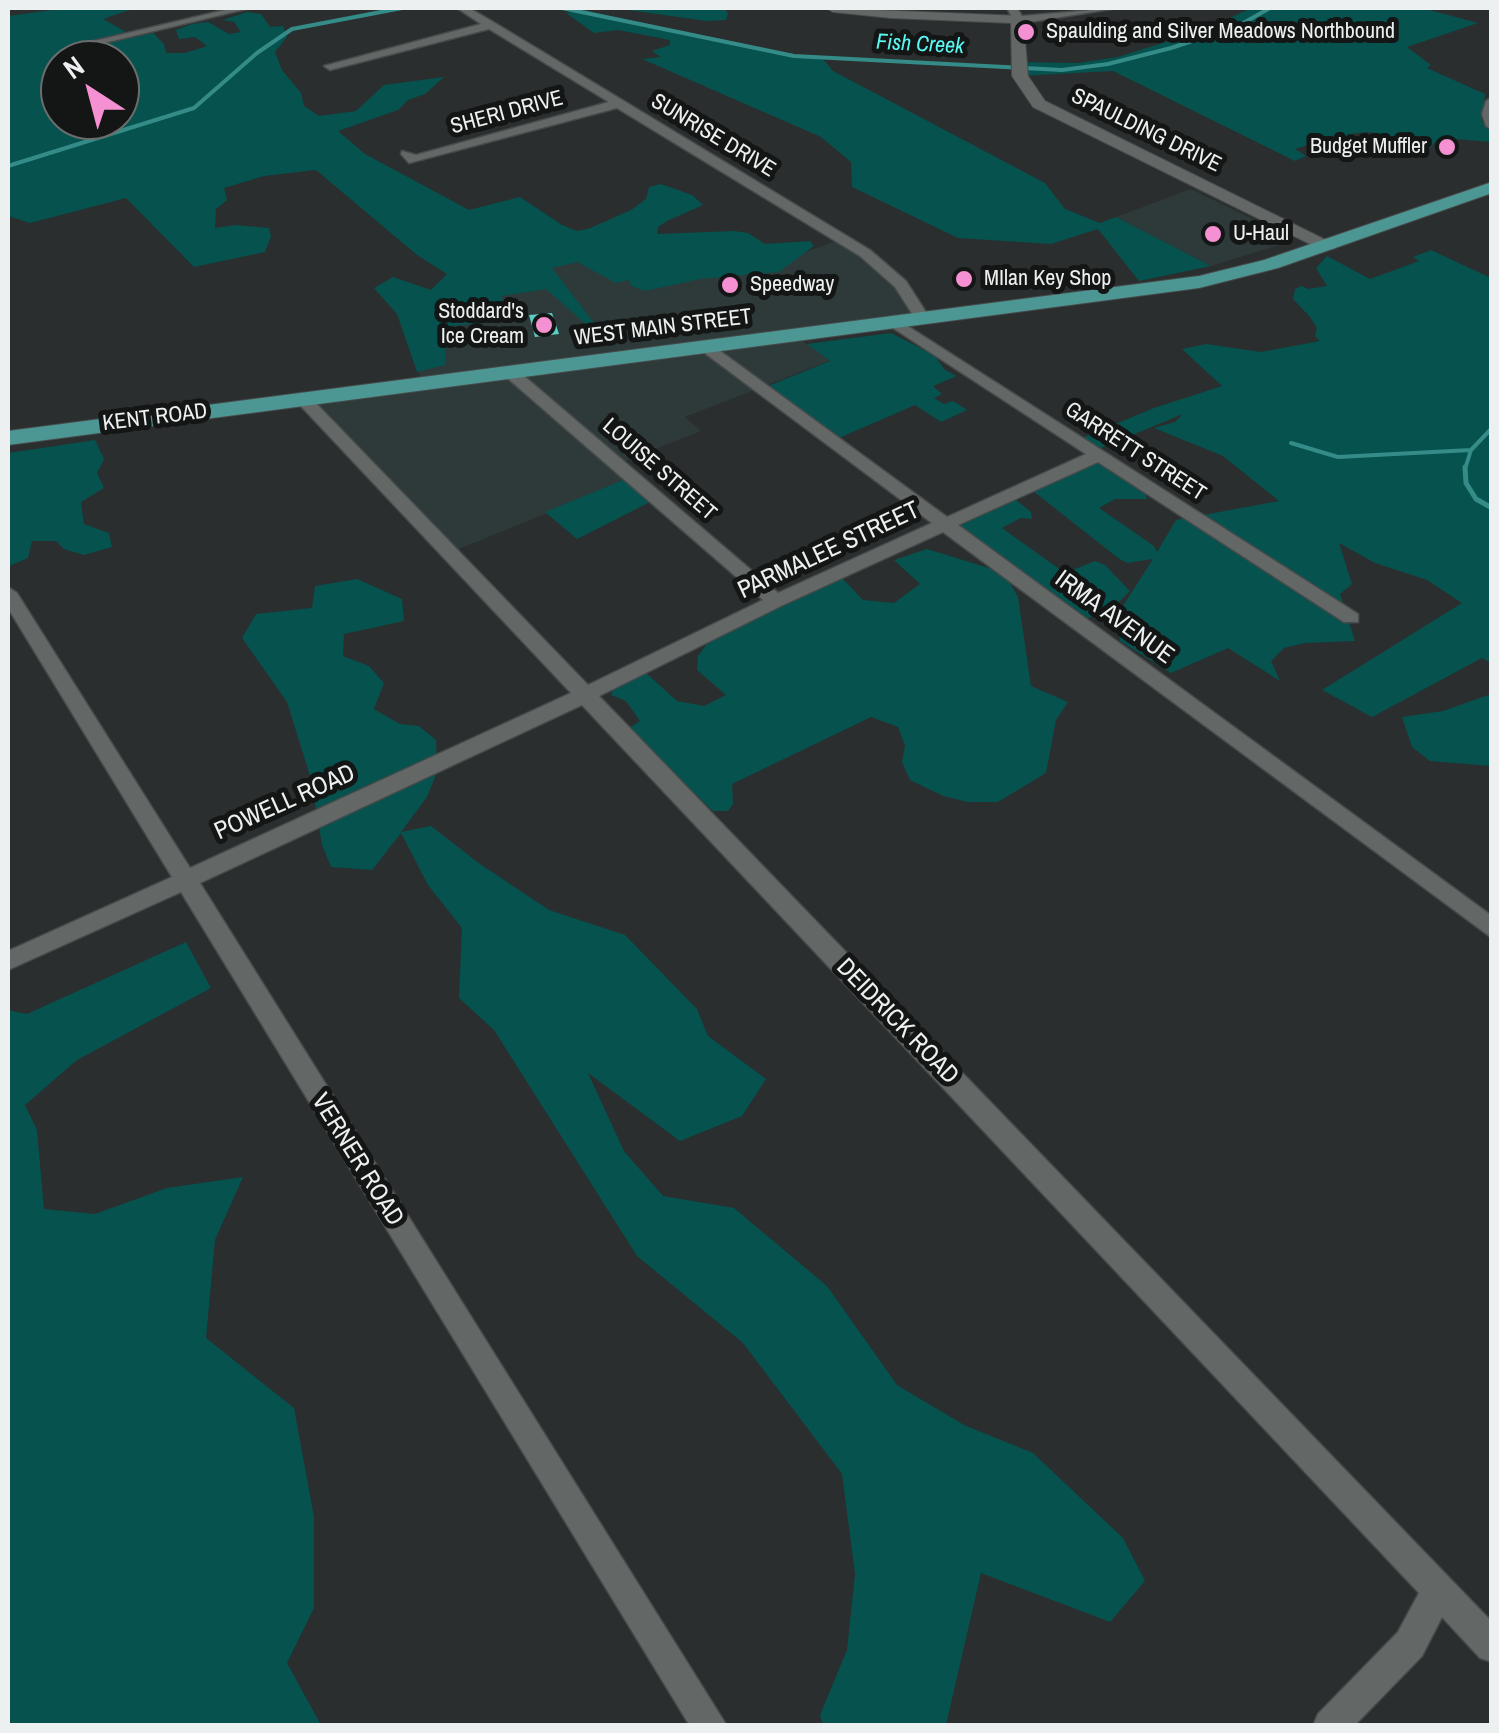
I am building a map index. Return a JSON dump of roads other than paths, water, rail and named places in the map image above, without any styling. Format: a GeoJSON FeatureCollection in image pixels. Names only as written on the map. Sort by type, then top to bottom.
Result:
{"type":"FeatureCollection","features":[{"type":"Feature","properties":{"kind":"main road","name":"WEST MAIN STREET"},"geometry":{"type":"LineString","coordinates":[[303,399],[1199,282],[1247,272],[1492,188]]}},
{"type":"Feature","properties":{"kind":"main road","name":"KENT ROAD"},"geometry":{"type":"LineString","coordinates":[[8,438],[303,399]]}},
{"type":"Feature","properties":{"kind":"street"},"geometry":{"type":"LineString","coordinates":[[104,40],[246,8]]}},
{"type":"Feature","properties":{"kind":"street","name":"SUNRISE DRIVE"},"geometry":{"type":"LineString","coordinates":[[462,8],[865,253],[901,284],[923,320]]}},
{"type":"Feature","properties":{"kind":"street"},"geometry":{"type":"LineString","coordinates":[[832,8],[886,14],[1072,16],[1112,8]]}},
{"type":"Feature","properties":{"kind":"street","name":"SPAULDING DRIVE"},"geometry":{"type":"LineString","coordinates":[[1015,13],[1020,67],[1033,98],[1052,111],[1327,245]]}},
{"type":"Feature","properties":{"kind":"street"},"geometry":{"type":"LineString","coordinates":[[330,66],[491,26]]}},
{"type":"Feature","properties":{"kind":"street"},"geometry":{"type":"LineString","coordinates":[[1492,101],[1488,111],[1492,126]]}},
{"type":"Feature","properties":{"kind":"street","name":"SHERI DRIVE"},"geometry":{"type":"LineString","coordinates":[[407,154],[414,160],[620,103]]}},
{"type":"Feature","properties":{"kind":"street","name":"GARRETT STREET"},"geometry":{"type":"LineString","coordinates":[[895,323],[1351,618]]}},
{"type":"Feature","properties":{"kind":"street","name":"IRMA AVENUE"},"geometry":{"type":"LineString","coordinates":[[707,348],[1492,928]]}},
{"type":"Feature","properties":{"kind":"street","name":"LOUISE STREET"},"geometry":{"type":"LineString","coordinates":[[511,373],[776,601]]}},
{"type":"Feature","properties":{"kind":"street","name":"DEIDRICK ROAD"},"geometry":{"type":"LineString","coordinates":[[303,399],[1492,1646]]}},
{"type":"Feature","properties":{"kind":"street","name":"PARMALEE STREET"},"geometry":{"type":"LineString","coordinates":[[585,695],[776,601],[1096,456]]}},
{"type":"Feature","properties":{"kind":"street","name":"VERNER ROAD"},"geometry":{"type":"LineString","coordinates":[[8,593],[710,1726]]}},
{"type":"Feature","properties":{"kind":"street","name":"POWELL ROAD"},"geometry":{"type":"LineString","coordinates":[[8,961],[585,695]]}},
{"type":"Feature","properties":{"kind":"street"},"geometry":{"type":"LineString","coordinates":[[1330,1726],[1410,1644],[1438,1590]]}},
{"type":"Feature","properties":{"kind":"waterway","name":"Fish Creek"},"geometry":{"type":"LineString","coordinates":[[8,166],[194,108],[257,53],[292,29],[402,8]]}},
{"type":"Feature","properties":{"kind":"waterway","name":"Fish Creek"},"geometry":{"type":"LineString","coordinates":[[562,8],[794,56],[1062,70],[1108,64],[1171,48],[1238,26],[1270,8]]}},
{"type":"Feature","properties":{"kind":"waterway"},"geometry":{"type":"LineString","coordinates":[[1471,450],[1492,428]]}},
{"type":"Feature","properties":{"kind":"waterway"},"geometry":{"type":"LineString","coordinates":[[1291,443],[1338,457],[1471,450]]}},
{"type":"Feature","properties":{"kind":"waterway"},"geometry":{"type":"LineString","coordinates":[[1465,469],[1471,450]]}},
{"type":"Feature","properties":{"kind":"waterway"},"geometry":{"type":"LineString","coordinates":[[1465,469],[1466,483],[1476,499],[1492,508]]}},
{"type":"Feature","properties":{"kind":"place","name":"Spaulding and Silver Meadows Northbound"},"geometry":{"type":"Point","coordinates":[1026,32]}},
{"type":"Feature","properties":{"kind":"place","name":"Budget Muffler"},"geometry":{"type":"Point","coordinates":[1447,147]}},
{"type":"Feature","properties":{"kind":"place","name":"U-Haul"},"geometry":{"type":"Point","coordinates":[1213,234]}},
{"type":"Feature","properties":{"kind":"place","name":"MIlan Key Shop"},"geometry":{"type":"Point","coordinates":[964,279]}},
{"type":"Feature","properties":{"kind":"place","name":"Speedway"},"geometry":{"type":"Point","coordinates":[730,285]}},
{"type":"Feature","properties":{"kind":"place","name":"Stoddard's Ice Cream"},"geometry":{"type":"Point","coordinates":[544,325]}}]}
